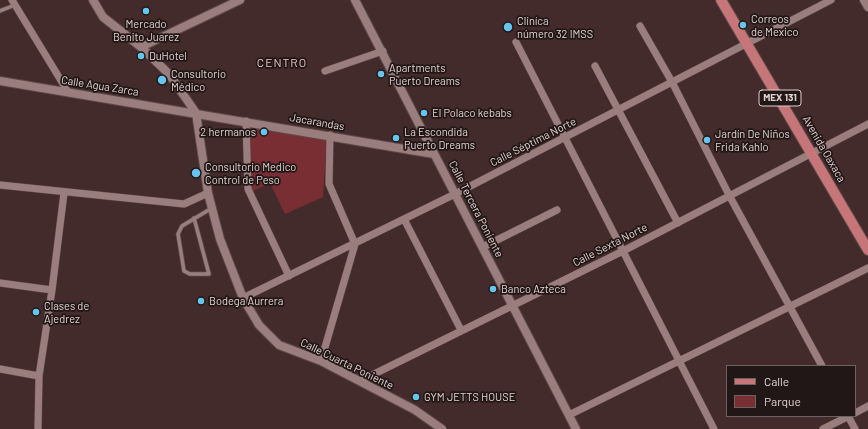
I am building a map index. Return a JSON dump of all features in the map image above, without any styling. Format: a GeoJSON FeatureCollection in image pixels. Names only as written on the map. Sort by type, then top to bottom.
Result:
{"type":"FeatureCollection","features":[{"type":"Feature","properties":{"kind":"main road","name":"Avenida Oaxaca"},"geometry":{"type":"LineString","coordinates":[[721,0],[813,153],[868,250]]}},
{"type":"Feature","properties":{"kind":"street","name":"Calle Cuarta Poniente"},"geometry":{"type":"LineString","coordinates":[[93,0],[103,17],[141,47],[169,74],[196,113],[208,193],[220,240],[243,298],[259,325],[279,345],[321,361],[360,381],[415,410],[442,429]]}},
{"type":"Feature","properties":{"kind":"street"},"geometry":{"type":"LineString","coordinates":[[141,47],[240,0]]}},
{"type":"Feature","properties":{"kind":"street","name":"Calle Tercera Poniente"},"geometry":{"type":"LineString","coordinates":[[356,0],[576,429]]}},
{"type":"Feature","properties":{"kind":"street","name":"Calle Séptima Norte"},"geometry":{"type":"LineString","coordinates":[[243,298],[455,194],[831,0]]}},
{"type":"Feature","properties":{"kind":"street"},"geometry":{"type":"LineString","coordinates":[[864,0],[868,7]]}},
{"type":"Feature","properties":{"kind":"street"},"geometry":{"type":"LineString","coordinates":[[14,2],[68,92]]}},
{"type":"Feature","properties":{"kind":"street"},"geometry":{"type":"LineString","coordinates":[[640,26],[672,82],[729,195],[821,365]]}},
{"type":"Feature","properties":{"kind":"street"},"geometry":{"type":"LineString","coordinates":[[516,42],[714,429]]}},
{"type":"Feature","properties":{"kind":"street"},"geometry":{"type":"LineString","coordinates":[[325,71],[383,51]]}},
{"type":"Feature","properties":{"kind":"street"},"geometry":{"type":"LineString","coordinates":[[595,66],[678,223]]}},
{"type":"Feature","properties":{"kind":"street","name":"Calle Agua Zarca"},"geometry":{"type":"LineString","coordinates":[[0,81],[196,113]]}},
{"type":"Feature","properties":{"kind":"street","name":"Jacarandas"},"geometry":{"type":"LineString","coordinates":[[196,113],[434,154]]}},
{"type":"Feature","properties":{"kind":"street"},"geometry":{"type":"LineString","coordinates":[[246,122],[248,189],[289,276]]}},
{"type":"Feature","properties":{"kind":"street","name":"Calle Sexta Norte"},"geometry":{"type":"LineString","coordinates":[[360,381],[623,251],[868,124]]}},
{"type":"Feature","properties":{"kind":"street"},"geometry":{"type":"LineString","coordinates":[[321,361],[355,244],[329,184],[330,135]]}},
{"type":"Feature","properties":{"kind":"street"},"geometry":{"type":"LineString","coordinates":[[0,185],[64,193],[184,204],[208,193]]}},
{"type":"Feature","properties":{"kind":"street"},"geometry":{"type":"LineString","coordinates":[[38,429],[39,376],[52,290],[64,193]]}},
{"type":"Feature","properties":{"kind":"street"},"geometry":{"type":"LineString","coordinates":[[483,247],[557,210]]}},
{"type":"Feature","properties":{"kind":"street"},"geometry":{"type":"LineString","coordinates":[[404,219],[461,330]]}},
{"type":"Feature","properties":{"kind":"street"},"geometry":{"type":"LineString","coordinates":[[569,415],[679,360],[790,308],[868,268]]}},
{"type":"Feature","properties":{"kind":"street"},"geometry":{"type":"LineString","coordinates":[[0,282],[52,290]]}},
{"type":"Feature","properties":{"kind":"street"},"geometry":{"type":"LineString","coordinates":[[0,369],[39,376]]}},
{"type":"Feature","properties":{"kind":"street"},"geometry":{"type":"LineString","coordinates":[[856,412],[868,406]]}},
{"type":"Feature","properties":{"kind":"street"},"geometry":{"type":"LineString","coordinates":[[823,429],[847,417]]}},
{"type":"Feature","properties":{"kind":"street"},"geometry":{"type":"LineString","coordinates":[[849,417],[855,429]]}},
{"type":"Feature","properties":{"kind":"lane"},"geometry":{"type":"LineString","coordinates":[[0,11],[14,2]]}},
{"type":"Feature","properties":{"kind":"lane"},"geometry":{"type":"LineString","coordinates":[[194,218],[209,274],[190,274],[184,270],[178,234],[182,226],[194,218],[212,207]]}},
{"type":"Feature","properties":{"kind":"green space"},"geometry":{"type":"Polygon","coordinates":[[[249,125],[327,137],[323,197],[285,214],[270,183],[251,192],[249,125]]]}},
{"type":"Feature","properties":{"kind":"place","name":"Mercado Benito Juarez"},"geometry":{"type":"Point","coordinates":[146,11]}},
{"type":"Feature","properties":{"kind":"place","name":"Correos de Mexico"},"geometry":{"type":"Point","coordinates":[743,25]}},
{"type":"Feature","properties":{"kind":"place","name":"Cliníca número 32 IMSS"},"geometry":{"type":"Point","coordinates":[508,27]}},
{"type":"Feature","properties":{"kind":"place","name":"DuHotel"},"geometry":{"type":"Point","coordinates":[141,56]}},
{"type":"Feature","properties":{"kind":"place","name":"Apartments Puerto Dreams"},"geometry":{"type":"Point","coordinates":[381,74]}},
{"type":"Feature","properties":{"kind":"place","name":"Consultorio Médico"},"geometry":{"type":"Point","coordinates":[162,80]}},
{"type":"Feature","properties":{"kind":"place","name":"El Polaco kebabs"},"geometry":{"type":"Point","coordinates":[424,113]}},
{"type":"Feature","properties":{"kind":"place","name":"2 hermanos"},"geometry":{"type":"Point","coordinates":[264,132]}},
{"type":"Feature","properties":{"kind":"place","name":"La Escondida Puerto Dreams"},"geometry":{"type":"Point","coordinates":[396,138]}},
{"type":"Feature","properties":{"kind":"place","name":"Jardín De Niños Frida Kahlo"},"geometry":{"type":"Point","coordinates":[707,140]}},
{"type":"Feature","properties":{"kind":"place","name":"Consultorio Medico Control de Peso"},"geometry":{"type":"Point","coordinates":[196,173]}},
{"type":"Feature","properties":{"kind":"place","name":"Banco Azteca"},"geometry":{"type":"Point","coordinates":[493,289]}},
{"type":"Feature","properties":{"kind":"place","name":"Bodega Aurrera"},"geometry":{"type":"Point","coordinates":[201,301]}},
{"type":"Feature","properties":{"kind":"place","name":"Clases de Ajedrez"},"geometry":{"type":"Point","coordinates":[36,312]}},
{"type":"Feature","properties":{"kind":"place","name":"GYM JETTS HOUSE"},"geometry":{"type":"Point","coordinates":[416,397]}},
{"type":"Feature","properties":{"kind":"district","name":"CENTRO"},"geometry":{"type":"Point","coordinates":[282,63]}}]}
